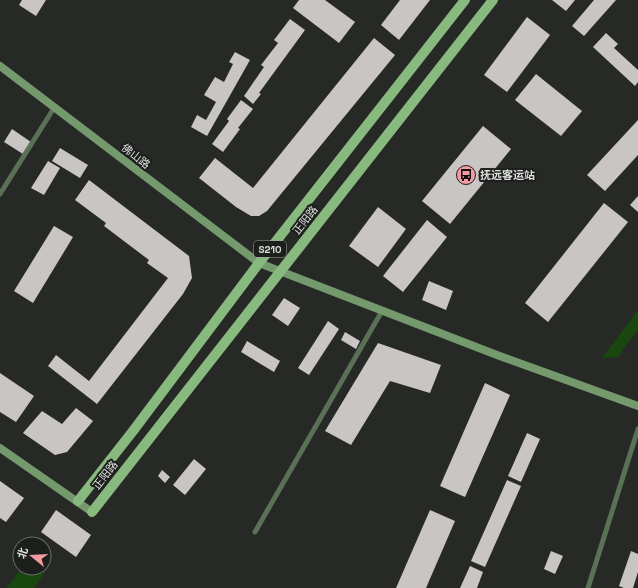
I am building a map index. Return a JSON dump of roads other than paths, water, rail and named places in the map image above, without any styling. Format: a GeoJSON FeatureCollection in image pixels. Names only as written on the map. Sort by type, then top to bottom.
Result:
{"type":"FeatureCollection","features":[{"type":"Feature","properties":{"kind":"main road","name":"正阳路"},"geometry":{"type":"LineString","coordinates":[[78,501],[133,431],[259,264],[465,0]]}},
{"type":"Feature","properties":{"kind":"main road","name":"正阳路"},"geometry":{"type":"LineString","coordinates":[[92,512],[492,0]]}},
{"type":"Feature","properties":{"kind":"street","name":"佛山路"},"geometry":{"type":"LineString","coordinates":[[0,66],[259,264],[497,355],[638,406]]}},
{"type":"Feature","properties":{"kind":"street"},"geometry":{"type":"LineString","coordinates":[[0,448],[92,512]]}},
{"type":"Feature","properties":{"kind":"lane"},"geometry":{"type":"LineString","coordinates":[[0,194],[54,108]]}},
{"type":"Feature","properties":{"kind":"lane"},"geometry":{"type":"LineString","coordinates":[[255,532],[382,311]]}},
{"type":"Feature","properties":{"kind":"lane"},"geometry":{"type":"LineString","coordinates":[[588,588],[638,430]]}},
{"type":"Feature","properties":{"kind":"place","name":"抚远客运站"},"geometry":{"type":"Point","coordinates":[466,175]}}]}
